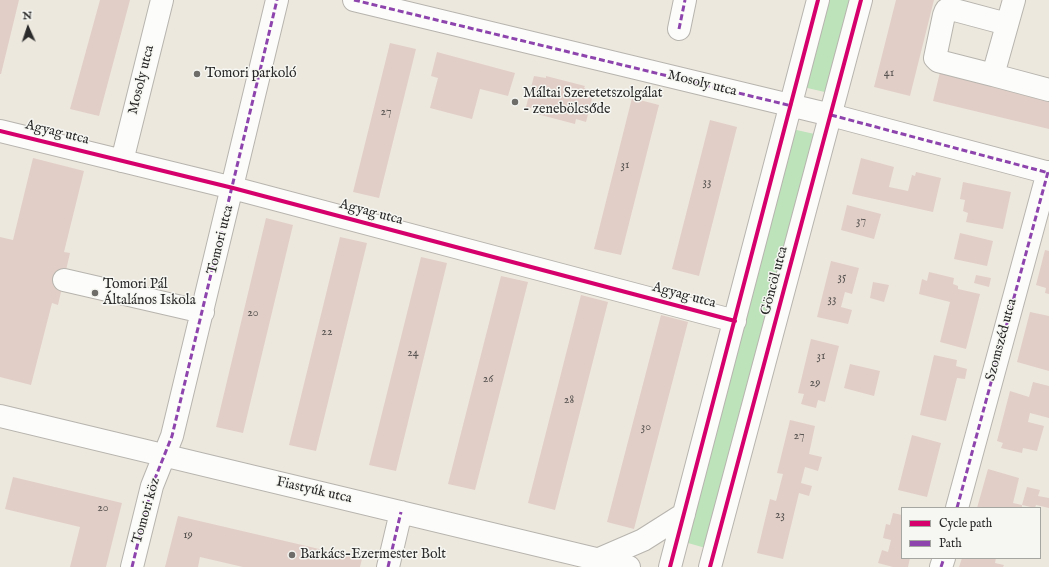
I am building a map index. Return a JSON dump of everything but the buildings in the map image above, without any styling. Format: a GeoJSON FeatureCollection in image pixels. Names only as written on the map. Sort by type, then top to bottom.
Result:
{"type":"FeatureCollection","features":[{"type":"Feature","properties":{"kind":"street","name":"Mosoly utca"},"geometry":{"type":"LineString","coordinates":[[122,161],[162,0]]}},
{"type":"Feature","properties":{"kind":"street","name":"Tomori utca"},"geometry":{"type":"LineString","coordinates":[[164,455],[172,436],[278,0]]}},
{"type":"Feature","properties":{"kind":"street","name":"Mosoly utca"},"geometry":{"type":"LineString","coordinates":[[354,0],[831,115],[1048,173]]}},
{"type":"Feature","properties":{"kind":"street"},"geometry":{"type":"LineString","coordinates":[[679,29],[685,0]]}},
{"type":"Feature","properties":{"kind":"street","name":"Göncöl utca"},"geometry":{"type":"LineString","coordinates":[[670,567],[792,106],[818,0]]}},
{"type":"Feature","properties":{"kind":"street","name":"Göncöl utca"},"geometry":{"type":"LineString","coordinates":[[710,567],[861,0]]}},
{"type":"Feature","properties":{"kind":"street"},"geometry":{"type":"LineString","coordinates":[[993,75],[1014,0]]}},
{"type":"Feature","properties":{"kind":"street"},"geometry":{"type":"LineString","coordinates":[[1007,24],[951,9],[946,10],[935,58],[938,61],[1049,90]]}},
{"type":"Feature","properties":{"kind":"street","name":"Agyag utca"},"geometry":{"type":"LineString","coordinates":[[0,131],[233,188],[735,321]]}},
{"type":"Feature","properties":{"kind":"street","name":"Szomszéd utca"},"geometry":{"type":"LineString","coordinates":[[957,507],[1048,173]]}},
{"type":"Feature","properties":{"kind":"street"},"geometry":{"type":"LineString","coordinates":[[64,280],[203,312]]}},
{"type":"Feature","properties":{"kind":"street","name":"Fiastyúk utca"},"geometry":{"type":"LineString","coordinates":[[0,416],[628,567]]}},
{"type":"Feature","properties":{"kind":"street","name":"Tomori köz"},"geometry":{"type":"LineString","coordinates":[[132,567],[152,486],[164,455]]}},
{"type":"Feature","properties":{"kind":"street"},"geometry":{"type":"LineString","coordinates":[[388,567],[401,512]]}},
{"type":"Feature","properties":{"kind":"street"},"geometry":{"type":"LineString","coordinates":[[599,559],[643,540],[684,514]]}},
{"type":"Feature","properties":{"kind":"green space"},"geometry":{"type":"Polygon","coordinates":[[[824,0],[853,0],[829,93],[803,87],[824,0]]]}},
{"type":"Feature","properties":{"kind":"green space"},"geometry":{"type":"Polygon","coordinates":[[[792,129],[819,135],[709,549],[688,543],[687,536],[792,129]]]}},
{"type":"Feature","properties":{"kind":"marked path"},"geometry":{"type":"LineString","coordinates":[[132,567],[152,486],[172,436],[277,0]]}},
{"type":"Feature","properties":{"kind":"marked path"},"geometry":{"type":"LineString","coordinates":[[354,0],[792,106]]}},
{"type":"Feature","properties":{"kind":"marked path"},"geometry":{"type":"LineString","coordinates":[[679,29],[685,0]]}},
{"type":"Feature","properties":{"kind":"marked path"},"geometry":{"type":"LineString","coordinates":[[831,115],[1049,173]]}},
{"type":"Feature","properties":{"kind":"marked path"},"geometry":{"type":"LineString","coordinates":[[957,507],[1048,172]]}},
{"type":"Feature","properties":{"kind":"marked path"},"geometry":{"type":"LineString","coordinates":[[388,567],[401,512]]}},
{"type":"Feature","properties":{"kind":"marked path"},"geometry":{"type":"LineString","coordinates":[[941,567],[944,559]]}},
{"type":"Feature","properties":{"kind":"cycle path"},"geometry":{"type":"LineString","coordinates":[[670,567],[818,0]]}},
{"type":"Feature","properties":{"kind":"cycle path"},"geometry":{"type":"LineString","coordinates":[[710,567],[861,0]]}},
{"type":"Feature","properties":{"kind":"cycle path"},"geometry":{"type":"LineString","coordinates":[[0,131],[233,188],[735,321]]}},
{"type":"Feature","properties":{"kind":"place","name":"Tomori parkoló"},"geometry":{"type":"Point","coordinates":[197,74]}},
{"type":"Feature","properties":{"kind":"place","name":"Máltai Szeretetszolgálat - zenebölcsőde"},"geometry":{"type":"Point","coordinates":[515,102]}},
{"type":"Feature","properties":{"kind":"place","name":"Tomori Pál Általános Iskola"},"geometry":{"type":"Point","coordinates":[95,293]}},
{"type":"Feature","properties":{"kind":"place","name":"Barkács-Ezermester Bolt"},"geometry":{"type":"Point","coordinates":[292,555]}}]}
